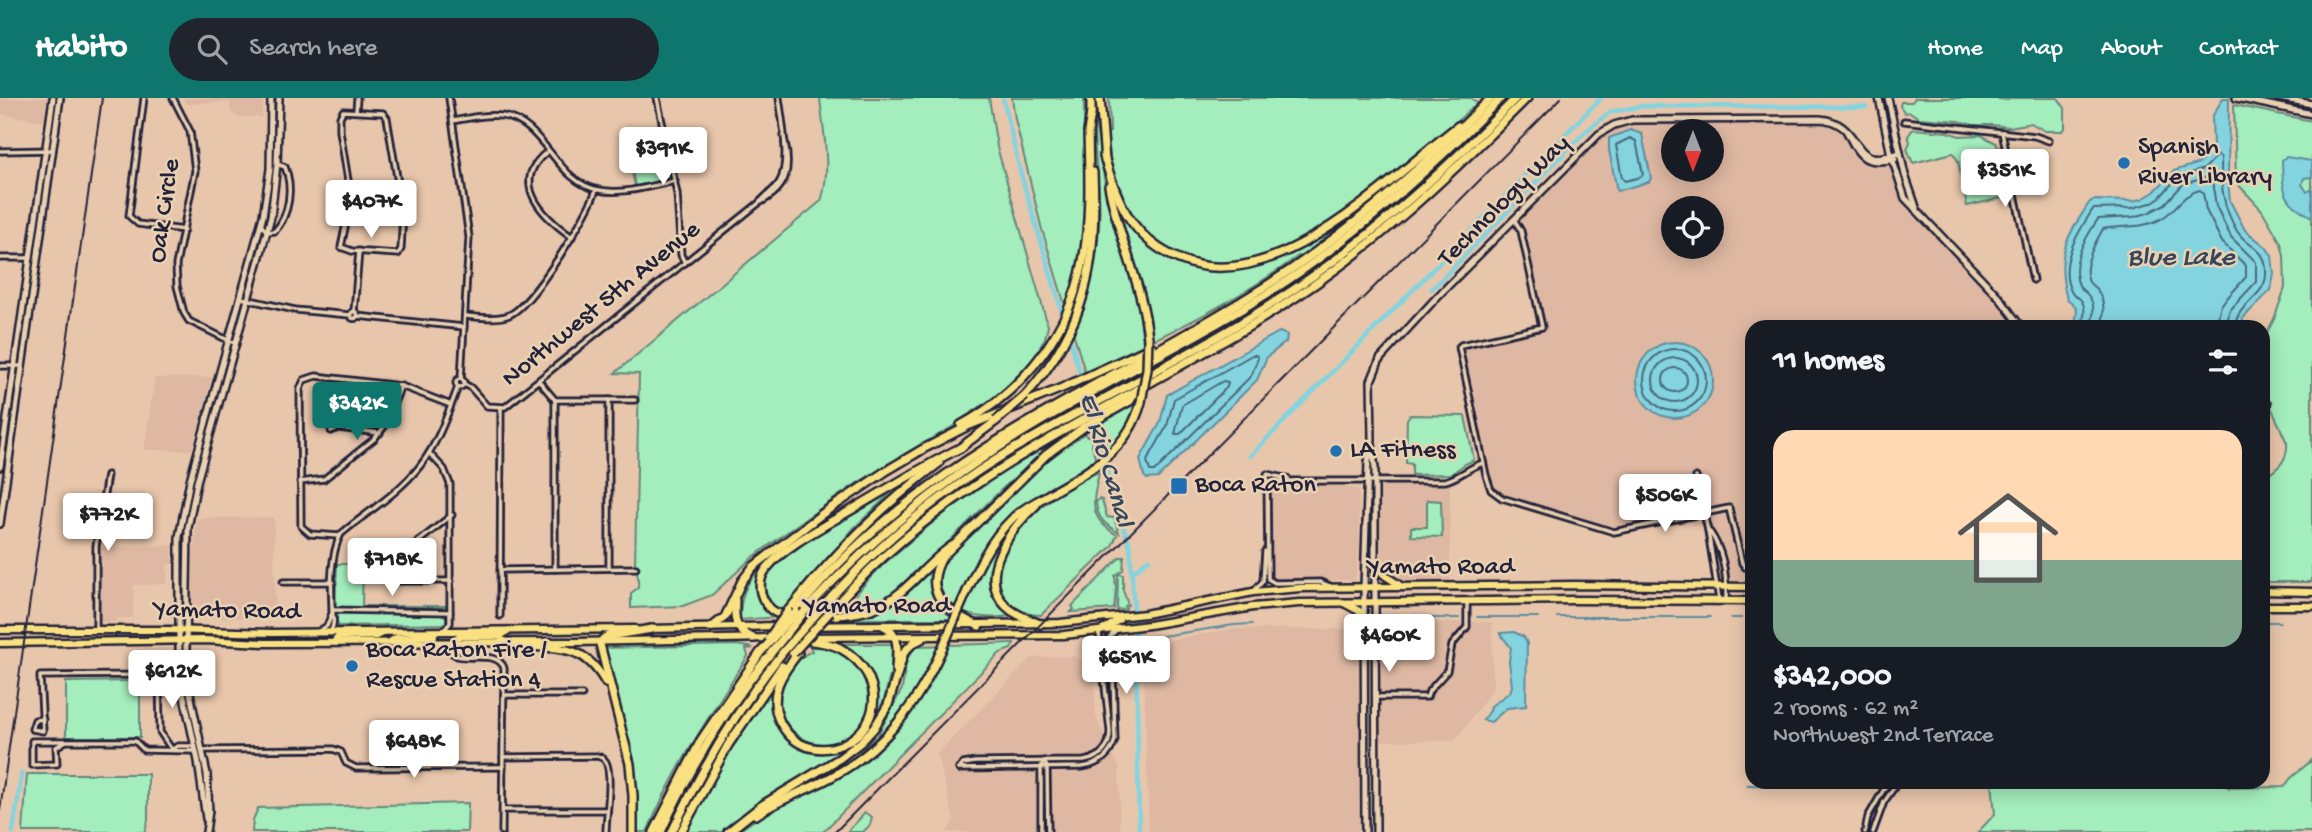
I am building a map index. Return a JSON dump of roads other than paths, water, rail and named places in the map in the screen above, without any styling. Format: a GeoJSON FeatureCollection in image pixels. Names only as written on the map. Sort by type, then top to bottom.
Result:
{"type":"FeatureCollection","features":[{"type":"Feature","properties":{"kind":"highway"},"geometry":{"type":"LineString","coordinates":[[653,832],[701,740],[760,653],[823,568],[866,524],[913,483],[1025,396],[1060,348],[1077,315],[1090,269],[1095,231],[1091,98]]}},
{"type":"Feature","properties":{"kind":"highway"},"geometry":{"type":"LineString","coordinates":[[730,832],[776,803],[841,771],[877,745],[912,706],[941,651],[982,559],[996,536],[1020,512],[1096,467],[1116,449],[1131,429],[1141,402],[1147,369],[1147,338],[1140,295],[1113,208],[1104,156],[1100,98]]}},
{"type":"Feature","properties":{"kind":"highway"},"geometry":{"type":"LineString","coordinates":[[661,832],[714,733],[771,653],[805,611],[850,564],[919,503],[1094,383],[1265,287],[1348,229],[1425,164],[1491,98]]}},
{"type":"Feature","properties":{"kind":"highway"},"geometry":{"type":"LineString","coordinates":[[712,627],[725,617],[750,570],[847,497],[923,449],[970,425],[1071,384],[1094,383],[1237,312],[1322,257],[1407,189],[1501,98]]}},
{"type":"Feature","properties":{"kind":"highway"},"geometry":{"type":"LineString","coordinates":[[1102,408],[1325,268],[1416,196],[1516,98]]}},
{"type":"Feature","properties":{"kind":"highway"},"geometry":{"type":"LineString","coordinates":[[681,832],[736,732],[817,627],[886,555],[958,496],[1018,456],[1263,318],[1346,262],[1425,198],[1527,98]]}},
{"type":"Feature","properties":{"kind":"highway"},"geometry":{"type":"LineString","coordinates":[[1104,156],[1121,207],[1148,240],[1168,254],[1188,262],[1214,268],[1235,268],[1272,258],[1330,225],[1395,179],[1478,110]]}},
{"type":"Feature","properties":{"kind":"highway"},"geometry":{"type":"LineString","coordinates":[[923,449],[1008,393],[1040,358],[1056,334],[1072,300],[1086,241],[1088,132],[1091,113]]}},
{"type":"Feature","properties":{"kind":"highway"},"geometry":{"type":"LineString","coordinates":[[792,611],[850,553],[920,493],[990,443],[1075,398]]}},
{"type":"Feature","properties":{"kind":"highway"},"geometry":{"type":"LineString","coordinates":[[962,447],[828,523],[774,561],[761,578],[762,596],[770,608],[782,615],[837,615],[860,612],[891,600],[936,557],[952,546],[1082,419]]}},
{"type":"Feature","properties":{"kind":"highway"},"geometry":{"type":"LineString","coordinates":[[673,832],[723,737],[782,653],[869,559],[928,508],[997,459],[1082,419]]}},
{"type":"Feature","properties":{"kind":"highway"},"geometry":{"type":"LineString","coordinates":[[1040,624],[1018,615],[1006,606],[998,593],[994,578],[997,561],[1006,541],[1041,499]]}},
{"type":"Feature","properties":{"kind":"highway"},"geometry":{"type":"LineString","coordinates":[[952,546],[938,566],[935,578],[937,592],[951,612],[979,626]]}},
{"type":"Feature","properties":{"kind":"highway"},"geometry":{"type":"LineString","coordinates":[[736,596],[737,627],[743,634],[753,638]]}},
{"type":"Feature","properties":{"kind":"highway"},"geometry":{"type":"LineString","coordinates":[[884,626],[892,630],[896,637],[895,683]]}},
{"type":"Feature","properties":{"kind":"highway"},"geometry":{"type":"LineString","coordinates":[[633,832],[630,764],[600,650],[601,641],[610,635],[652,629]]}},
{"type":"Feature","properties":{"kind":"highway"},"geometry":{"type":"LineString","coordinates":[[782,638],[838,647],[864,670],[872,690],[872,710],[864,727],[846,743],[827,748],[809,746],[792,736],[780,720],[776,706],[777,688],[796,653]]}},
{"type":"Feature","properties":{"kind":"highway"},"geometry":{"type":"LineString","coordinates":[[730,832],[768,801],[835,761],[861,742],[882,716],[904,652],[923,638]]}},
{"type":"Feature","properties":{"kind":"highway"},"geometry":{"type":"LineString","coordinates":[[503,642],[520,646],[557,647],[574,652],[596,667],[612,695]]}},
{"type":"Feature","properties":{"kind":"main road"},"geometry":{"type":"LineString","coordinates":[[1375,563],[1385,578],[1402,587]]}},
{"type":"Feature","properties":{"kind":"main road","name":"Yamato Road"},"geometry":{"type":"LineString","coordinates":[[0,630],[428,632],[979,626],[1040,624],[1145,614],[1254,592],[1364,587],[1745,587]]}},
{"type":"Feature","properties":{"kind":"main road"},"geometry":{"type":"LineString","coordinates":[[2270,591],[2312,592]]}},
{"type":"Feature","properties":{"kind":"main road","name":"Yamato Road"},"geometry":{"type":"LineString","coordinates":[[0,643],[178,640],[264,643],[503,642],[1028,636],[1116,630],[1254,607],[1364,602],[1745,601]]}},
{"type":"Feature","properties":{"kind":"main road"},"geometry":{"type":"LineString","coordinates":[[1342,603],[1359,611],[1364,617]]}},
{"type":"Feature","properties":{"kind":"main road"},"geometry":{"type":"LineString","coordinates":[[2270,606],[2312,606]]}},
{"type":"Feature","properties":{"kind":"main road"},"geometry":{"type":"LineString","coordinates":[[1099,632],[1127,616]]}},
{"type":"Feature","properties":{"kind":"main road"},"geometry":{"type":"LineString","coordinates":[[453,642],[459,636],[501,636],[508,631]]}},
{"type":"Feature","properties":{"kind":"main road"},"geometry":{"type":"LineString","coordinates":[[264,643],[273,639],[319,638],[330,632]]}},
{"type":"Feature","properties":{"kind":"main road"},"geometry":{"type":"LineString","coordinates":[[334,642],[338,637],[376,636],[385,632]]}},
{"type":"Feature","properties":{"kind":"main road"},"geometry":{"type":"LineString","coordinates":[[390,642],[396,638],[434,636],[428,632]]}},
{"type":"Feature","properties":{"kind":"street"},"geometry":{"type":"LineString","coordinates":[[0,467],[53,98]]}},
{"type":"Feature","properties":{"kind":"street"},"geometry":{"type":"LineString","coordinates":[[0,524],[60,98]]}},
{"type":"Feature","properties":{"kind":"street"},"geometry":{"type":"LineString","coordinates":[[144,98],[128,212],[134,222],[184,230]]}},
{"type":"Feature","properties":{"kind":"street","name":"Oak Circle"},"geometry":{"type":"LineString","coordinates":[[173,98],[187,122],[194,150],[195,180],[175,273],[184,313],[193,324],[236,344]]}},
{"type":"Feature","properties":{"kind":"street"},"geometry":{"type":"LineString","coordinates":[[206,829],[186,640],[182,630],[179,537],[190,480],[261,224],[270,169],[271,98]]}},
{"type":"Feature","properties":{"kind":"street"},"geometry":{"type":"LineString","coordinates":[[198,749],[181,686],[178,640],[182,630],[189,520],[197,482],[267,232],[278,164],[279,98]]}},
{"type":"Feature","properties":{"kind":"street"},"geometry":{"type":"LineString","coordinates":[[356,111],[357,98]]}},
{"type":"Feature","properties":{"kind":"street"},"geometry":{"type":"LineString","coordinates":[[330,632],[334,623],[334,549],[340,536],[409,478],[429,453],[462,382],[469,237],[449,98]]}},
{"type":"Feature","properties":{"kind":"street"},"geometry":{"type":"LineString","coordinates":[[657,98],[674,181],[681,255],[685,263]]}},
{"type":"Feature","properties":{"kind":"street","name":"Northwest 5th Avenue"},"geometry":{"type":"LineString","coordinates":[[462,382],[487,406],[500,408],[514,401],[759,203],[778,184],[782,176],[783,136],[779,98]]}},
{"type":"Feature","properties":{"kind":"street"},"geometry":{"type":"LineString","coordinates":[[1880,98],[1903,195],[1999,297],[2016,320]]}},
{"type":"Feature","properties":{"kind":"street"},"geometry":{"type":"LineString","coordinates":[[1888,98],[1909,190],[1919,213]]}},
{"type":"Feature","properties":{"kind":"street"},"geometry":{"type":"LineString","coordinates":[[2236,98],[2312,114]]}},
{"type":"Feature","properties":{"kind":"street"},"geometry":{"type":"LineString","coordinates":[[2279,98],[2312,104]]}},
{"type":"Feature","properties":{"kind":"street"},"geometry":{"type":"LineString","coordinates":[[343,111],[356,111],[383,113],[387,118],[403,213],[401,249],[398,254],[341,247],[351,199],[339,123],[343,111]]}},
{"type":"Feature","properties":{"kind":"street"},"geometry":{"type":"LineString","coordinates":[[453,121],[493,116],[511,118],[531,131],[567,174],[596,190],[626,190],[674,181]]}},
{"type":"Feature","properties":{"kind":"street","name":"Technology Way"},"geometry":{"type":"LineString","coordinates":[[1365,832],[1364,587],[1367,481],[1371,441],[1371,381],[1382,355],[1599,134],[1623,122],[1820,119],[1835,122],[1846,129],[1856,150],[1865,159],[1876,162],[1901,155]]}},
{"type":"Feature","properties":{"kind":"street"},"geometry":{"type":"LineString","coordinates":[[1904,121],[2035,136],[2049,141]]}},
{"type":"Feature","properties":{"kind":"street"},"geometry":{"type":"LineString","coordinates":[[2002,132],[2034,281]]}},
{"type":"Feature","properties":{"kind":"street"},"geometry":{"type":"LineString","coordinates":[[0,151],[53,150]]}},
{"type":"Feature","properties":{"kind":"street"},"geometry":{"type":"LineString","coordinates":[[548,151],[533,166],[531,187],[543,214],[572,237]]}},
{"type":"Feature","properties":{"kind":"street"},"geometry":{"type":"LineString","coordinates":[[270,169],[278,164]]}},
{"type":"Feature","properties":{"kind":"street"},"geometry":{"type":"LineString","coordinates":[[261,224],[267,232],[272,233],[278,229],[289,198],[287,172],[285,167],[278,164]]}},
{"type":"Feature","properties":{"kind":"street"},"geometry":{"type":"LineString","coordinates":[[465,316],[498,318],[513,313],[526,301],[572,237],[596,190]]}},
{"type":"Feature","properties":{"kind":"street"},"geometry":{"type":"LineString","coordinates":[[1514,219],[1521,231],[1542,327],[1459,346],[1489,486],[1497,495],[1605,531],[1620,531],[1729,508],[1745,567]]}},
{"type":"Feature","properties":{"kind":"street"},"geometry":{"type":"LineString","coordinates":[[354,314],[359,251]]}},
{"type":"Feature","properties":{"kind":"street"},"geometry":{"type":"LineString","coordinates":[[0,258],[37,258]]}},
{"type":"Feature","properties":{"kind":"street"},"geometry":{"type":"LineString","coordinates":[[240,298],[295,310],[464,327]]}},
{"type":"Feature","properties":{"kind":"street"},"geometry":{"type":"LineString","coordinates":[[0,366],[22,366]]}},
{"type":"Feature","properties":{"kind":"street"},"geometry":{"type":"LineString","coordinates":[[340,536],[310,534],[303,528],[300,520],[300,390],[304,380],[316,376],[401,386],[451,405]]}},
{"type":"Feature","properties":{"kind":"street"},"geometry":{"type":"LineString","coordinates":[[539,381],[555,400],[555,569]]}},
{"type":"Feature","properties":{"kind":"street"},"geometry":{"type":"LineString","coordinates":[[300,482],[324,479],[380,433],[401,386]]}},
{"type":"Feature","properties":{"kind":"street"},"geometry":{"type":"LineString","coordinates":[[555,400],[635,400]]}},
{"type":"Feature","properties":{"kind":"street"},"geometry":{"type":"LineString","coordinates":[[609,400],[609,568]]}},
{"type":"Feature","properties":{"kind":"street"},"geometry":{"type":"LineString","coordinates":[[211,402],[219,404]]}},
{"type":"Feature","properties":{"kind":"street","name":"Northwest 5th Avenue"},"geometry":{"type":"LineString","coordinates":[[500,408],[500,617]]}},
{"type":"Feature","properties":{"kind":"street"},"geometry":{"type":"LineString","coordinates":[[331,431],[338,428],[380,433]]}},
{"type":"Feature","properties":{"kind":"street","name":"Technology Way"},"geometry":{"type":"LineString","coordinates":[[1371,441],[1376,481],[1376,832]]}},
{"type":"Feature","properties":{"kind":"street"},"geometry":{"type":"LineString","coordinates":[[429,453],[448,476],[452,515],[449,627],[438,631]]}},
{"type":"Feature","properties":{"kind":"street"},"geometry":{"type":"LineString","coordinates":[[1267,481],[1447,481],[1473,466],[1483,464]]}},
{"type":"Feature","properties":{"kind":"street"},"geometry":{"type":"LineString","coordinates":[[1290,479],[1267,474],[1267,575],[1272,582],[1320,582],[1335,588]]}},
{"type":"Feature","properties":{"kind":"street"},"geometry":{"type":"LineString","coordinates":[[96,629],[96,552],[107,475]]}},
{"type":"Feature","properties":{"kind":"street"},"geometry":{"type":"LineString","coordinates":[[1696,477],[1716,586],[1722,600]]}},
{"type":"Feature","properties":{"kind":"street"},"geometry":{"type":"LineString","coordinates":[[451,582],[396,582],[388,579],[387,572],[390,564],[452,515]]}},
{"type":"Feature","properties":{"kind":"street"},"geometry":{"type":"LineString","coordinates":[[1708,531],[1720,550],[1726,586],[1722,600]]}},
{"type":"Feature","properties":{"kind":"street"},"geometry":{"type":"LineString","coordinates":[[1254,592],[1263,583],[1266,549]]}},
{"type":"Feature","properties":{"kind":"street"},"geometry":{"type":"LineString","coordinates":[[500,570],[636,568]]}},
{"type":"Feature","properties":{"kind":"street"},"geometry":{"type":"LineString","coordinates":[[283,582],[332,582]]}},
{"type":"Feature","properties":{"kind":"street"},"geometry":{"type":"LineString","coordinates":[[1376,697],[1427,696],[1447,671],[1452,645],[1467,627],[1467,601]]}},
{"type":"Feature","properties":{"kind":"street"},"geometry":{"type":"LineString","coordinates":[[332,611],[450,612]]}},
{"type":"Feature","properties":{"kind":"street"},"geometry":{"type":"LineString","coordinates":[[316,632],[327,626],[332,611]]}},
{"type":"Feature","properties":{"kind":"street"},"geometry":{"type":"LineString","coordinates":[[1110,748],[1089,761],[975,762],[963,764],[959,769],[1093,765],[1107,756],[1110,748],[1115,732],[1109,642],[1116,630]]}},
{"type":"Feature","properties":{"kind":"street"},"geometry":{"type":"LineString","coordinates":[[1099,632],[1110,748]]}},
{"type":"Feature","properties":{"kind":"street"},"geometry":{"type":"LineString","coordinates":[[453,642],[452,653],[460,658],[492,657],[502,662],[504,668],[502,832]]}},
{"type":"Feature","properties":{"kind":"street"},"geometry":{"type":"LineString","coordinates":[[43,719],[40,676],[138,675],[151,672],[159,676],[160,732],[172,750]]}},
{"type":"Feature","properties":{"kind":"street"},"geometry":{"type":"LineString","coordinates":[[504,695],[582,695]]}},
{"type":"Feature","properties":{"kind":"street"},"geometry":{"type":"LineString","coordinates":[[66,741],[56,747],[57,764],[32,765],[32,741],[66,741],[135,741],[144,750],[172,750],[178,746],[198,749],[333,749],[341,752],[350,766],[356,768],[503,767]]}},
{"type":"Feature","properties":{"kind":"street"},"geometry":{"type":"LineString","coordinates":[[503,757],[600,757],[608,769],[606,832]]}},
{"type":"Feature","properties":{"kind":"street"},"geometry":{"type":"LineString","coordinates":[[1041,832],[1041,767],[1044,761]]}},
{"type":"Feature","properties":{"kind":"street"},"geometry":{"type":"LineString","coordinates":[[1044,761],[1047,767],[1048,832]]}},
{"type":"Feature","properties":{"kind":"street"},"geometry":{"type":"LineString","coordinates":[[1865,832],[1884,789]]}},
{"type":"Feature","properties":{"kind":"street"},"geometry":{"type":"LineString","coordinates":[[1866,825],[1873,830],[1884,802],[1893,789]]}},
{"type":"Feature","properties":{"kind":"street"},"geometry":{"type":"LineString","coordinates":[[503,810],[606,810]]}},
{"type":"Feature","properties":{"kind":"water","name":"Blue Lake"},"geometry":{"type":"Polygon","coordinates":[[[2223,98],[2229,98],[2230,201],[2245,230],[2266,247],[2272,256],[2274,274],[2271,290],[2243,320],[2076,320],[2077,309],[2067,299],[2062,270],[2063,258],[2069,237],[2089,203],[2093,200],[2142,199],[2154,192],[2174,171],[2200,163],[2213,146],[2212,117],[2223,98]]]}},
{"type":"Feature","properties":{"kind":"water"},"geometry":{"type":"Polygon","coordinates":[[[1630,130],[1642,134],[1651,178],[1649,182],[1617,191],[1609,138],[1630,130]]]}},
{"type":"Feature","properties":{"kind":"water"},"geometry":{"type":"Polygon","coordinates":[[[2286,157],[2312,161],[2312,177],[2304,178],[2302,184],[2307,192],[2312,189],[2312,217],[2295,206],[2286,194],[2282,160],[2286,157]]]}},
{"type":"Feature","properties":{"kind":"water"},"geometry":{"type":"Polygon","coordinates":[[[1279,332],[1287,335],[1286,342],[1267,357],[1257,380],[1158,478],[1147,479],[1140,459],[1160,423],[1167,395],[1279,332]]]}},
{"type":"Feature","properties":{"kind":"water"},"geometry":{"type":"Polygon","coordinates":[[[1675,342],[1690,345],[1702,353],[1710,365],[1713,380],[1710,395],[1702,407],[1690,415],[1675,418],[1660,415],[1648,407],[1640,395],[1637,380],[1640,365],[1648,353],[1660,345],[1675,342]]]}},
{"type":"Feature","properties":{"kind":"water"},"geometry":{"type":"Polygon","coordinates":[[[1514,632],[1524,637],[1527,643],[1526,706],[1507,708],[1491,722],[1483,720],[1491,706],[1510,692],[1511,648],[1500,633],[1514,632]]]}},
{"type":"Feature","properties":{"kind":"waterway","name":"El Rio Canal"},"geometry":{"type":"LineString","coordinates":[[1003,98],[1020,171],[1130,546],[1136,640],[1139,832]]}},
{"type":"Feature","properties":{"kind":"waterway"},"geometry":{"type":"LineString","coordinates":[[1250,456],[1601,98]]}},
{"type":"Feature","properties":{"kind":"waterway"},"geometry":{"type":"LineString","coordinates":[[1432,289],[1584,133],[1610,112],[1643,106],[1866,107]]}},
{"type":"Feature","properties":{"kind":"waterway"},"geometry":{"type":"LineString","coordinates":[[1132,573],[1149,559]]}},
{"type":"Feature","properties":{"kind":"waterway"},"geometry":{"type":"LineString","coordinates":[[1477,617],[1538,617]]}},
{"type":"Feature","properties":{"kind":"waterway"},"geometry":{"type":"LineString","coordinates":[[1557,617],[1710,617]]}},
{"type":"Feature","properties":{"kind":"waterway"},"geometry":{"type":"LineString","coordinates":[[1384,618],[1459,618]]}},
{"type":"Feature","properties":{"kind":"waterway"},"geometry":{"type":"LineString","coordinates":[[1731,618],[1741,618]]}},
{"type":"Feature","properties":{"kind":"waterway"},"geometry":{"type":"LineString","coordinates":[[2270,622],[2280,622]]}},
{"type":"Feature","properties":{"kind":"waterway"},"geometry":{"type":"LineString","coordinates":[[1136,640],[1252,624]]}},
{"type":"Feature","properties":{"kind":"waterway"},"geometry":{"type":"LineString","coordinates":[[13,832],[22,773]]}},
{"type":"Feature","properties":{"kind":"railway"},"geometry":{"type":"LineString","coordinates":[[0,810],[102,98]]}},
{"type":"Feature","properties":{"kind":"railway"},"geometry":{"type":"LineString","coordinates":[[835,832],[1561,98]]}},
{"type":"Feature","properties":{"kind":"place","name":"Spanish River Library"},"geometry":{"type":"Point","coordinates":[2124,163]}},
{"type":"Feature","properties":{"kind":"place","name":"LA Fitness"},"geometry":{"type":"Point","coordinates":[1336,451]}},
{"type":"Feature","properties":{"kind":"place","name":"Boca Raton"},"geometry":{"type":"Point","coordinates":[1179,486]}},
{"type":"Feature","properties":{"kind":"place","name":"Boca Raton Fire / Rescue Station 4"},"geometry":{"type":"Point","coordinates":[352,666]}}]}
